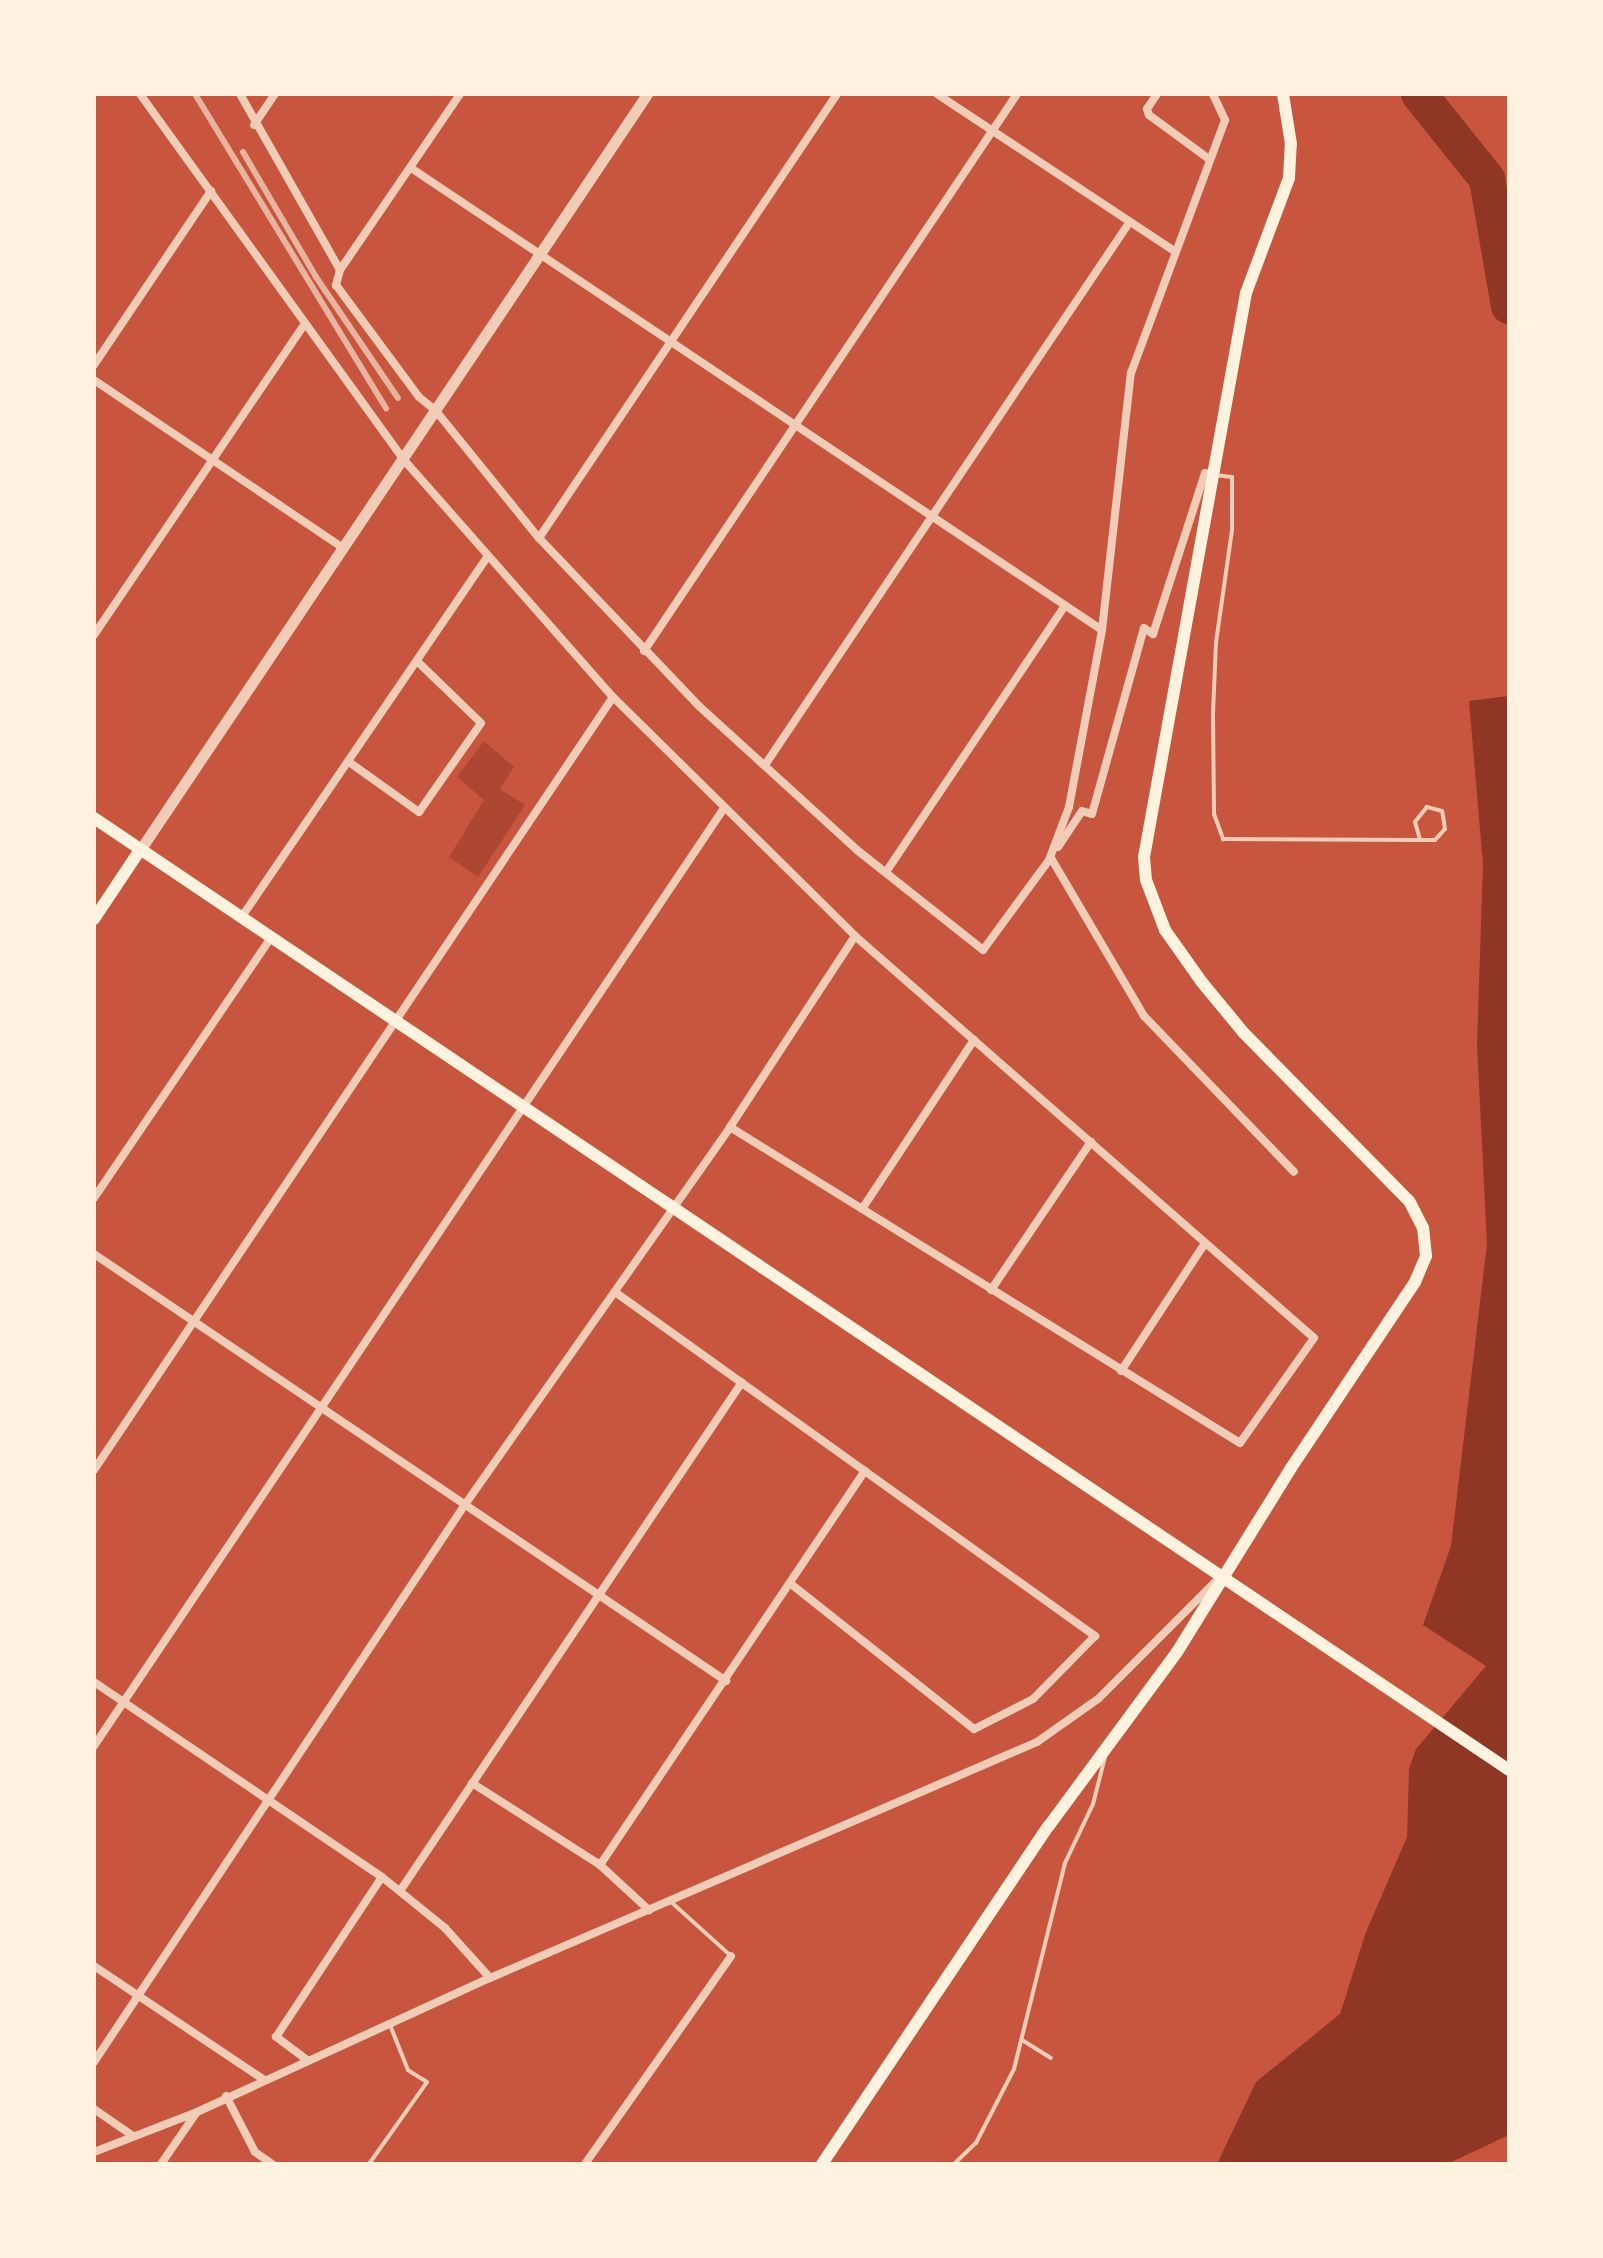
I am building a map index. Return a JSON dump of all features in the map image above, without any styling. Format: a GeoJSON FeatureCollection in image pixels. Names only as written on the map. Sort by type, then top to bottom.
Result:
{"type":"FeatureCollection","features":[{"type":"Feature","properties":{"kind":"main road"},"geometry":{"type":"LineString","coordinates":[[822,2164],[888,2058],[1177,1652],[1222,1576],[1415,1282],[1426,1256],[1423,1228],[1409,1201],[1243,1032],[1201,981],[1165,930],[1146,880],[1144,857],[1246,293],[1289,178],[1291,144],[1283,94]]}},
{"type":"Feature","properties":{"kind":"main road"},"geometry":{"type":"LineString","coordinates":[[94,818],[1509,1770]]}},
{"type":"Feature","properties":{"kind":"main road"},"geometry":{"type":"LineString","coordinates":[[94,919],[140,850]]}},
{"type":"Feature","properties":{"kind":"street"},"geometry":{"type":"LineString","coordinates":[[140,94],[303,326],[404,460],[487,558],[613,697],[855,936],[1091,1142],[1203,1246],[1314,1338],[1240,1443],[730,1127]]}},
{"type":"Feature","properties":{"kind":"street"},"geometry":{"type":"LineString","coordinates":[[240,94],[254,125],[340,270]]}},
{"type":"Feature","properties":{"kind":"street"},"geometry":{"type":"LineString","coordinates":[[254,125],[275,94]]}},
{"type":"Feature","properties":{"kind":"street"},"geometry":{"type":"LineString","coordinates":[[460,94],[340,270],[336,285],[419,397],[436,411],[539,538],[644,651],[765,765],[886,872],[983,950],[1082,811],[1092,814],[1144,628],[1153,634],[1205,473],[1213,474]]}},
{"type":"Feature","properties":{"kind":"street"},"geometry":{"type":"LineString","coordinates":[[140,850],[647,94]]}},
{"type":"Feature","properties":{"kind":"street"},"geometry":{"type":"LineString","coordinates":[[539,538],[837,94]]}},
{"type":"Feature","properties":{"kind":"street"},"geometry":{"type":"LineString","coordinates":[[937,94],[1173,250]]}},
{"type":"Feature","properties":{"kind":"street"},"geometry":{"type":"LineString","coordinates":[[644,651],[798,426],[1017,94]]}},
{"type":"Feature","properties":{"kind":"street"},"geometry":{"type":"LineString","coordinates":[[1157,94],[1147,109],[1149,115],[1209,159]]}},
{"type":"Feature","properties":{"kind":"street"},"geometry":{"type":"LineString","coordinates":[[1049,860],[1069,807],[1102,630],[1131,373],[1173,250],[1225,120],[1213,94]]}},
{"type":"Feature","properties":{"kind":"street"},"geometry":{"type":"LineString","coordinates":[[411,168],[1102,630]]}},
{"type":"Feature","properties":{"kind":"street"},"geometry":{"type":"LineString","coordinates":[[94,365],[211,191]]}},
{"type":"Feature","properties":{"kind":"street"},"geometry":{"type":"LineString","coordinates":[[765,765],[1129,223]]}},
{"type":"Feature","properties":{"kind":"street"},"geometry":{"type":"LineString","coordinates":[[94,635],[303,326]]}},
{"type":"Feature","properties":{"kind":"street"},"geometry":{"type":"LineString","coordinates":[[94,380],[343,548]]}},
{"type":"Feature","properties":{"kind":"street"},"geometry":{"type":"LineString","coordinates":[[241,918],[487,558]]}},
{"type":"Feature","properties":{"kind":"street"},"geometry":{"type":"LineString","coordinates":[[886,872],[1065,606]]}},
{"type":"Feature","properties":{"kind":"street"},"geometry":{"type":"LineString","coordinates":[[349,762],[419,812],[455,761],[481,723],[418,662]]}},
{"type":"Feature","properties":{"kind":"street"},"geometry":{"type":"LineString","coordinates":[[94,1470],[613,697]]}},
{"type":"Feature","properties":{"kind":"street"},"geometry":{"type":"LineString","coordinates":[[94,1746],[724,808]]}},
{"type":"Feature","properties":{"kind":"street"},"geometry":{"type":"LineString","coordinates":[[1049,860],[1144,1016],[1294,1172]]}},
{"type":"Feature","properties":{"kind":"street"},"geometry":{"type":"LineString","coordinates":[[94,2062],[464,1506],[730,1127],[855,936]]}},
{"type":"Feature","properties":{"kind":"street"},"geometry":{"type":"LineString","coordinates":[[94,1198],[271,938]]}},
{"type":"Feature","properties":{"kind":"street"},"geometry":{"type":"LineString","coordinates":[[862,1209],[974,1040]]}},
{"type":"Feature","properties":{"kind":"street"},"geometry":{"type":"LineString","coordinates":[[991,1290],[1091,1142]]}},
{"type":"Feature","properties":{"kind":"street"},"geometry":{"type":"LineString","coordinates":[[1121,1371],[1203,1246]]}},
{"type":"Feature","properties":{"kind":"street"},"geometry":{"type":"LineString","coordinates":[[94,1254],[192,1324],[726,1681]]}},
{"type":"Feature","properties":{"kind":"street"},"geometry":{"type":"LineString","coordinates":[[615,1292],[1095,1636],[1033,1699],[974,1729],[790,1583]]}},
{"type":"Feature","properties":{"kind":"street"},"geometry":{"type":"LineString","coordinates":[[400,1891],[742,1382]]}},
{"type":"Feature","properties":{"kind":"street"},"geometry":{"type":"LineString","coordinates":[[600,1865],[865,1471]]}},
{"type":"Feature","properties":{"kind":"street"},"geometry":{"type":"LineString","coordinates":[[94,2152],[197,2112],[263,2079],[490,1978],[1037,1742],[1098,1699],[1222,1576]]}},
{"type":"Feature","properties":{"kind":"street"},"geometry":{"type":"LineString","coordinates":[[94,1682],[382,1877],[445,1928],[490,1978]]}},
{"type":"Feature","properties":{"kind":"street"},"geometry":{"type":"LineString","coordinates":[[472,1783],[600,1865],[649,1910]]}},
{"type":"Feature","properties":{"kind":"street"},"geometry":{"type":"LineString","coordinates":[[307,2060],[276,2037],[382,1877]]}},
{"type":"Feature","properties":{"kind":"street"},"geometry":{"type":"LineString","coordinates":[[585,2164],[731,1956]]}},
{"type":"Feature","properties":{"kind":"street"},"geometry":{"type":"LineString","coordinates":[[94,1966],[263,2079]]}},
{"type":"Feature","properties":{"kind":"street"},"geometry":{"type":"LineString","coordinates":[[226,2096],[255,2152],[272,2164]]}},
{"type":"Feature","properties":{"kind":"street"},"geometry":{"type":"LineString","coordinates":[[94,2109],[133,2136]]}},
{"type":"Feature","properties":{"kind":"street"},"geometry":{"type":"LineString","coordinates":[[161,2164],[197,2112]]}},
{"type":"Feature","properties":{"kind":"lane"},"geometry":{"type":"LineString","coordinates":[[1213,474],[1232,477],[1232,530],[1216,642],[1213,714],[1214,814],[1223,839],[1420,840],[1435,840],[1445,829],[1442,811],[1427,807],[1415,822],[1420,840]]}},
{"type":"Feature","properties":{"kind":"lane"},"geometry":{"type":"LineString","coordinates":[[954,2164],[976,2143],[1014,2069],[1065,1863],[1093,1804],[1107,1747]]}},
{"type":"Feature","properties":{"kind":"lane"},"geometry":{"type":"LineString","coordinates":[[670,1901],[731,1956]]}},
{"type":"Feature","properties":{"kind":"lane"},"geometry":{"type":"LineString","coordinates":[[369,2164],[427,2082],[408,2070],[389,2023]]}},
{"type":"Feature","properties":{"kind":"lane"},"geometry":{"type":"LineString","coordinates":[[1022,2040],[1051,2058]]}},
{"type":"Feature","properties":{"kind":"shaded area"},"geometry":{"type":"Polygon","coordinates":[[[1509,696],[1509,2135],[1447,2164],[1217,2164],[1256,2082],[1340,2014],[1366,1932],[1407,1837],[1409,1769],[1416,1749],[1486,1666],[1423,1625],[1451,1546],[1487,1244],[1477,1045],[1483,864],[1469,701],[1509,696]]]}},
{"type":"Feature","properties":{"kind":"shaded area"},"geometry":{"type":"Polygon","coordinates":[[[484,741],[514,767],[500,789],[525,805],[478,877],[449,857],[484,800],[457,777],[484,741]]]}},
{"type":"Feature","properties":{"kind":"waterway"},"geometry":{"type":"LineString","coordinates":[[1419,94],[1487,179],[1509,306]]}},
{"type":"Feature","properties":{"kind":"railway"},"geometry":{"type":"LineString","coordinates":[[195,94],[386,408]]}},
{"type":"Feature","properties":{"kind":"railway"},"geometry":{"type":"LineString","coordinates":[[243,152],[316,277],[398,398]]}}]}
